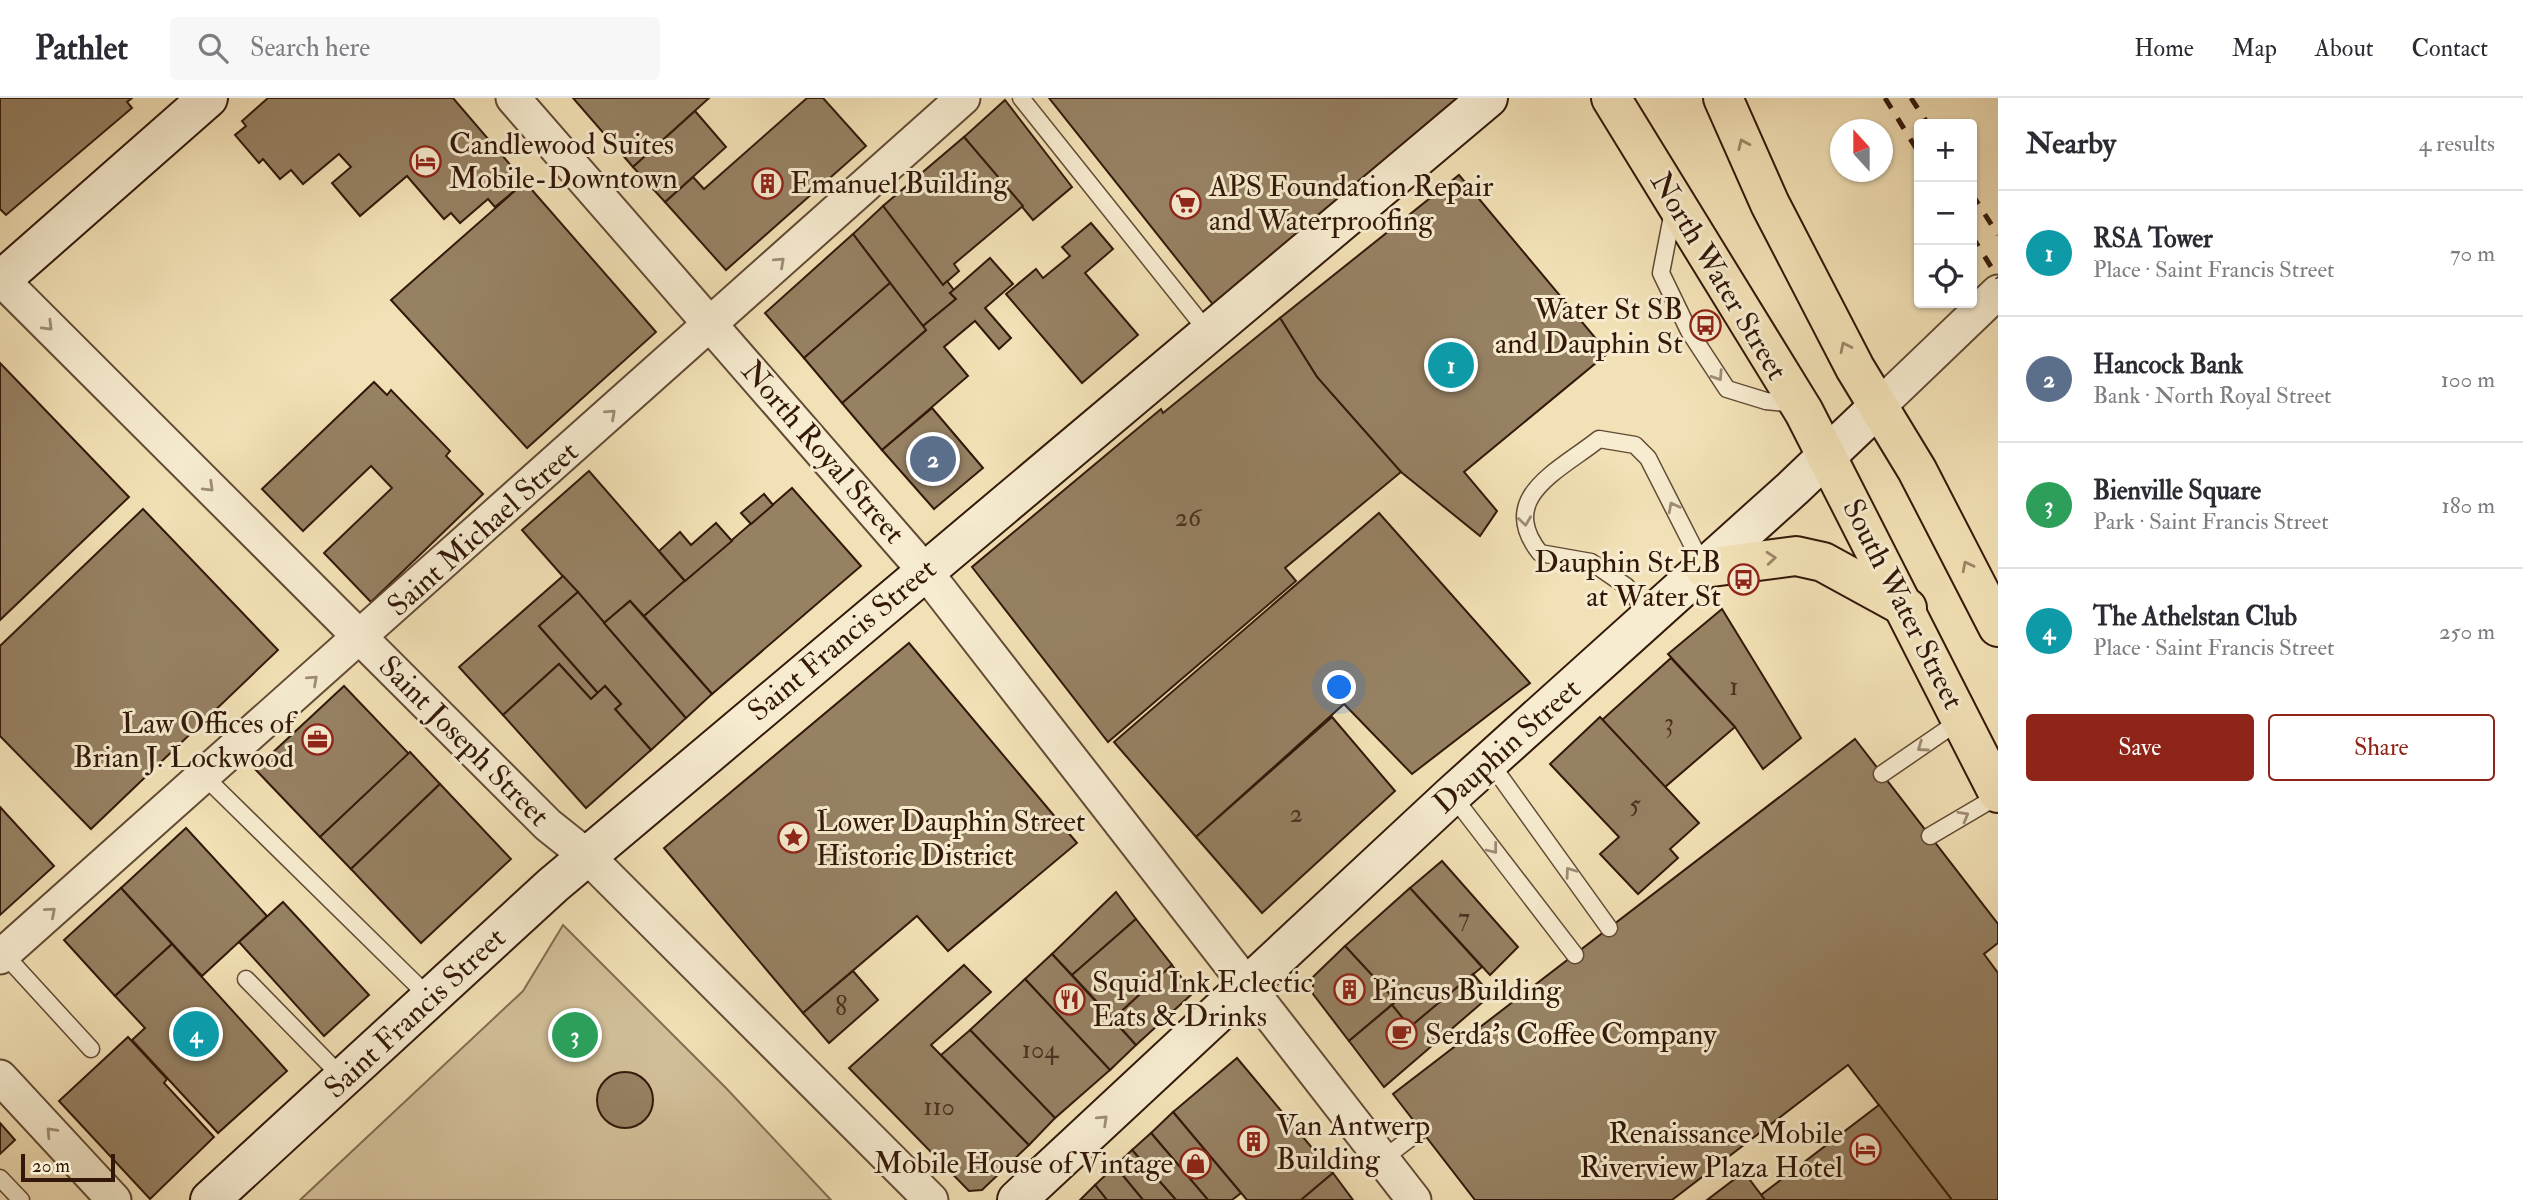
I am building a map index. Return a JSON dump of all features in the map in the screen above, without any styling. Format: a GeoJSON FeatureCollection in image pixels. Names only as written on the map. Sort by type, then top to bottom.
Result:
{"type":"FeatureCollection","features":[{"type":"Feature","properties":{"kind":"highway","name":"North Water Street"},"geometry":{"type":"LineString","coordinates":[[1611,98],[1826,454]]}},
{"type":"Feature","properties":{"kind":"highway"},"geometry":{"type":"LineString","coordinates":[[1723,98],[1770,204],[1855,369],[1917,470],[1998,627]]}},
{"type":"Feature","properties":{"kind":"highway","name":"South Water Street"},"geometry":{"type":"LineString","coordinates":[[1826,454],[1907,608],[1998,794]]}},
{"type":"Feature","properties":{"kind":"highway"},"geometry":{"type":"LineString","coordinates":[[1704,568],[1796,556],[1823,562],[1907,608]]}},
{"type":"Feature","properties":{"kind":"street","name":"North Royal Street"},"geometry":{"type":"LineString","coordinates":[[513,98],[925,569],[1414,1200]]}},
{"type":"Feature","properties":{"kind":"street","name":"Saint Michael Street"},"geometry":{"type":"LineString","coordinates":[[2,956],[963,98]]}},
{"type":"Feature","properties":{"kind":"street","name":"Saint Francis Street"},"geometry":{"type":"LineString","coordinates":[[211,1200],[587,857],[925,569],[1488,98]]}},
{"type":"Feature","properties":{"kind":"street"},"geometry":{"type":"LineString","coordinates":[[0,280],[197,101]]}},
{"type":"Feature","properties":{"kind":"street","name":"Saint Joseph Street"},"geometry":{"type":"LineString","coordinates":[[0,280],[548,825],[587,857],[931,1200]]}},
{"type":"Feature","properties":{"kind":"street","name":"Dauphin Street"},"geometry":{"type":"LineString","coordinates":[[1017,1200],[1452,795],[1704,568],[1998,292]]}},
{"type":"Feature","properties":{"kind":"street"},"geometry":{"type":"LineString","coordinates":[[0,1077],[114,1200]]}},
{"type":"Feature","properties":{"kind":"lane"},"geometry":{"type":"LineString","coordinates":[[1021,98],[1208,332]]}},
{"type":"Feature","properties":{"kind":"lane"},"geometry":{"type":"LineString","coordinates":[[1675,202],[1661,273],[1689,331],[1727,389],[1766,401],[1796,404]]}},
{"type":"Feature","properties":{"kind":"lane"},"geometry":{"type":"LineString","coordinates":[[1651,617],[1626,586],[1591,562],[1539,553],[1524,526],[1523,511],[1528,496],[1599,439],[1636,445],[1648,458],[1704,568]]}},
{"type":"Feature","properties":{"kind":"lane"},"geometry":{"type":"LineString","coordinates":[[1882,774],[1962,719]]}},
{"type":"Feature","properties":{"kind":"lane"},"geometry":{"type":"LineString","coordinates":[[1489,761],[1609,928]]}},
{"type":"Feature","properties":{"kind":"lane"},"geometry":{"type":"LineString","coordinates":[[205,777],[432,999]]}},
{"type":"Feature","properties":{"kind":"lane"},"geometry":{"type":"LineString","coordinates":[[1930,836],[1998,794]]}},
{"type":"Feature","properties":{"kind":"lane"},"geometry":{"type":"LineString","coordinates":[[1452,795],[1575,955]]}},
{"type":"Feature","properties":{"kind":"lane"},"geometry":{"type":"LineString","coordinates":[[2,956],[91,1049]]}},
{"type":"Feature","properties":{"kind":"lane"},"geometry":{"type":"LineString","coordinates":[[246,979],[345,1080]]}},
{"type":"Feature","properties":{"kind":"lane"},"geometry":{"type":"LineString","coordinates":[[1383,1159],[1421,1129]]}},
{"type":"Feature","properties":{"kind":"lane"},"geometry":{"type":"LineString","coordinates":[[0,1178],[21,1200]]}},
{"type":"Feature","properties":{"kind":"shaded area"},"geometry":{"type":"Polygon","coordinates":[[[563,925],[726,1088],[831,1200],[300,1200],[523,991],[563,925]]]}},
{"type":"Feature","properties":{"kind":"building"},"geometry":{"type":"Polygon","coordinates":[[[0,98],[132,98],[127,102],[132,108],[6,215],[0,209],[0,98]]]}},
{"type":"Feature","properties":{"kind":"building","name":"Candlewood Suites Mobile-Downtown"},"geometry":{"type":"Polygon","coordinates":[[[268,98],[453,98],[525,182],[495,207],[488,199],[460,223],[451,213],[444,219],[407,176],[360,216],[332,183],[351,167],[339,154],[303,184],[291,170],[280,179],[263,159],[259,163],[235,135],[246,126],[242,121],[268,98]]]}},
{"type":"Feature","properties":{"kind":"building"},"geometry":{"type":"Polygon","coordinates":[[[573,98],[709,98],[633,167],[573,98]]]}},
{"type":"Feature","properties":{"kind":"building","name":"Emanuel Building"},"geometry":{"type":"Polygon","coordinates":[[[807,98],[823,98],[866,146],[726,270],[665,202],[693,177],[704,189],[807,98]]]}},
{"type":"Feature","properties":{"kind":"building"},"geometry":{"type":"Polygon","coordinates":[[[1049,98],[1465,98],[1215,307],[1049,98]]]}},
{"type":"Feature","properties":{"kind":"building"},"geometry":{"type":"Polygon","coordinates":[[[1005,100],[1072,187],[1033,220],[964,137],[1005,100]]]}},
{"type":"Feature","properties":{"kind":"building"},"geometry":{"type":"Polygon","coordinates":[[[695,111],[726,147],[665,202],[633,167],[695,111]]]}},
{"type":"Feature","properties":{"kind":"building"},"geometry":{"type":"Polygon","coordinates":[[[964,137],[1023,206],[954,264],[959,271],[943,285],[883,206],[964,137]]]}},
{"type":"Feature","properties":{"kind":"building"},"geometry":{"type":"Polygon","coordinates":[[[1459,175],[1608,353],[1464,472],[1497,511],[1480,536],[1401,472],[1360,430],[1317,377],[1280,318],[1459,175]]]}},
{"type":"Feature","properties":{"kind":"building"},"geometry":{"type":"Polygon","coordinates":[[[525,182],[656,332],[527,448],[391,300],[525,182]]]}},
{"type":"Feature","properties":{"kind":"building"},"geometry":{"type":"Polygon","coordinates":[[[883,206],[943,285],[947,281],[954,290],[950,293],[956,299],[923,326],[853,234],[883,206]]]}},
{"type":"Feature","properties":{"kind":"building"},"geometry":{"type":"Polygon","coordinates":[[[1091,223],[1113,249],[1085,273],[1138,335],[1082,383],[1006,294],[1036,269],[1043,278],[1070,256],[1062,247],[1091,223]]]}},
{"type":"Feature","properties":{"kind":"building"},"geometry":{"type":"Polygon","coordinates":[[[853,234],[890,283],[804,358],[765,313],[853,234]]]}},
{"type":"Feature","properties":{"kind":"building"},"geometry":{"type":"Polygon","coordinates":[[[990,258],[1013,284],[985,308],[1011,338],[999,349],[975,321],[944,347],[968,376],[882,450],[842,403],[926,330],[923,326],[956,299],[950,293],[990,258]]]}},
{"type":"Feature","properties":{"kind":"building"},"geometry":{"type":"Polygon","coordinates":[[[890,283],[926,330],[842,403],[804,358],[890,283]]]}},
{"type":"Feature","properties":{"kind":"building"},"geometry":{"type":"Polygon","coordinates":[[[1280,318],[1317,377],[1401,472],[1285,568],[1296,581],[1108,742],[972,567],[1161,409],[1163,413],[1280,318]]]}},
{"type":"Feature","properties":{"kind":"building"},"geometry":{"type":"Polygon","coordinates":[[[0,363],[129,497],[0,620],[0,363]]]}},
{"type":"Feature","properties":{"kind":"building"},"geometry":{"type":"Polygon","coordinates":[[[374,382],[387,395],[391,390],[450,451],[446,456],[483,494],[371,602],[324,553],[392,488],[371,466],[303,531],[262,489],[374,382]]]}},
{"type":"Feature","properties":{"kind":"building"},"geometry":{"type":"Polygon","coordinates":[[[932,408],[983,468],[934,509],[882,450],[932,408]]]}},
{"type":"Feature","properties":{"kind":"building"},"geometry":{"type":"Polygon","coordinates":[[[589,471],[685,581],[644,616],[630,601],[604,623],[522,530],[589,471]]]}},
{"type":"Feature","properties":{"kind":"building"},"geometry":{"type":"Polygon","coordinates":[[[792,488],[861,566],[712,694],[644,616],[792,488]]]}},
{"type":"Feature","properties":{"kind":"building"},"geometry":{"type":"Polygon","coordinates":[[[764,494],[773,505],[751,524],[741,513],[764,494]]]}},
{"type":"Feature","properties":{"kind":"building"},"geometry":{"type":"Polygon","coordinates":[[[143,509],[278,650],[91,829],[0,736],[0,646],[143,509]]]}},
{"type":"Feature","properties":{"kind":"building"},"geometry":{"type":"Polygon","coordinates":[[[1379,513],[1530,683],[1412,774],[1344,704],[1196,837],[1114,742],[1379,513]]]}},
{"type":"Feature","properties":{"kind":"building"},"geometry":{"type":"Polygon","coordinates":[[[716,523],[732,541],[685,581],[659,551],[680,532],[691,545],[716,523]]]}},
{"type":"Feature","properties":{"kind":"building"},"geometry":{"type":"Polygon","coordinates":[[[563,576],[578,592],[539,626],[598,693],[591,699],[559,664],[503,715],[459,667],[563,576]]]}},
{"type":"Feature","properties":{"kind":"building"},"geometry":{"type":"Polygon","coordinates":[[[578,592],[686,718],[651,750],[615,709],[621,704],[605,686],[598,693],[539,626],[578,592]]]}},
{"type":"Feature","properties":{"kind":"building"},"geometry":{"type":"Polygon","coordinates":[[[630,601],[712,694],[686,718],[604,623],[630,601]]]}},
{"type":"Feature","properties":{"kind":"building"},"geometry":{"type":"Polygon","coordinates":[[[1722,609],[1801,738],[1763,769],[1735,727],[1668,654],[1722,609]]]}},
{"type":"Feature","properties":{"kind":"building"},"geometry":{"type":"Polygon","coordinates":[[[909,643],[1077,843],[948,951],[917,916],[803,1013],[664,848],[909,643]]]}},
{"type":"Feature","properties":{"kind":"building"},"geometry":{"type":"Polygon","coordinates":[[[1671,658],[1735,727],[1665,787],[1602,720],[1671,658]]]}},
{"type":"Feature","properties":{"kind":"building"},"geometry":{"type":"Polygon","coordinates":[[[559,664],[591,699],[605,686],[621,704],[615,709],[651,750],[586,808],[503,715],[559,664]]]}},
{"type":"Feature","properties":{"kind":"building"},"geometry":{"type":"Polygon","coordinates":[[[344,686],[409,754],[320,837],[255,769],[344,686]]]}},
{"type":"Feature","properties":{"kind":"building"},"geometry":{"type":"Polygon","coordinates":[[[1332,717],[1395,791],[1262,913],[1196,837],[1332,717]]]}},
{"type":"Feature","properties":{"kind":"building"},"geometry":{"type":"Polygon","coordinates":[[[1600,717],[1699,823],[1670,849],[1678,858],[1638,894],[1600,854],[1619,837],[1550,764],[1600,717]]]}},
{"type":"Feature","properties":{"kind":"building"},"geometry":{"type":"Polygon","coordinates":[[[1855,739],[1998,924],[1998,943],[1984,954],[1998,973],[1998,1200],[1952,1200],[1848,1065],[1672,1200],[1475,1200],[1393,1094],[1855,739]]]}},
{"type":"Feature","properties":{"kind":"building"},"geometry":{"type":"Polygon","coordinates":[[[410,752],[440,784],[351,869],[320,837],[410,752]]]}},
{"type":"Feature","properties":{"kind":"building"},"geometry":{"type":"Polygon","coordinates":[[[440,784],[511,859],[421,943],[351,869],[440,784]]]}},
{"type":"Feature","properties":{"kind":"building"},"geometry":{"type":"Polygon","coordinates":[[[0,807],[54,866],[0,915],[0,807]]]}},
{"type":"Feature","properties":{"kind":"building"},"geometry":{"type":"Polygon","coordinates":[[[186,828],[267,916],[202,976],[121,888],[186,828]]]}},
{"type":"Feature","properties":{"kind":"building"},"geometry":{"type":"Polygon","coordinates":[[[1442,861],[1518,947],[1490,975],[1410,888],[1442,861]]]}},
{"type":"Feature","properties":{"kind":"building"},"geometry":{"type":"Polygon","coordinates":[[[121,888],[172,944],[115,996],[64,940],[121,888]]]}},
{"type":"Feature","properties":{"kind":"building"},"geometry":{"type":"Polygon","coordinates":[[[1410,888],[1482,967],[1410,1027],[1392,1005],[1396,1001],[1345,946],[1410,888]]]}},
{"type":"Feature","properties":{"kind":"building"},"geometry":{"type":"Polygon","coordinates":[[[1116,892],[1136,919],[1072,975],[1052,954],[1116,892]]]}},
{"type":"Feature","properties":{"kind":"building"},"geometry":{"type":"Polygon","coordinates":[[[283,902],[369,995],[324,1036],[239,942],[283,902]]]}},
{"type":"Feature","properties":{"kind":"building"},"geometry":{"type":"Polygon","coordinates":[[[1136,919],[1172,965],[1113,1019],[1072,975],[1136,919]]]}},
{"type":"Feature","properties":{"kind":"building"},"geometry":{"type":"Polygon","coordinates":[[[172,944],[287,1071],[218,1133],[132,1040],[145,1028],[115,996],[172,944]]]}},
{"type":"Feature","properties":{"kind":"building","name":"Pincus Building"},"geometry":{"type":"Polygon","coordinates":[[[1345,946],[1396,1001],[1349,1041],[1313,994],[1313,977],[1345,946]]]}},
{"type":"Feature","properties":{"kind":"building","name":"Squid Ink Eclectic Eats & Drinks"},"geometry":{"type":"Polygon","coordinates":[[[1052,954],[1136,1045],[1110,1070],[1025,979],[1052,954]]]}},
{"type":"Feature","properties":{"kind":"building"},"geometry":{"type":"Polygon","coordinates":[[[964,965],[991,992],[931,1045],[1029,1145],[982,1190],[969,1191],[849,1068],[964,965]]]}},
{"type":"Feature","properties":{"kind":"building"},"geometry":{"type":"Polygon","coordinates":[[[1172,965],[1193,993],[1136,1045],[1113,1019],[1172,965]]]}},
{"type":"Feature","properties":{"kind":"building"},"geometry":{"type":"Polygon","coordinates":[[[853,971],[878,1000],[829,1043],[803,1013],[853,971]]]}},
{"type":"Feature","properties":{"kind":"building","name":"Serda's Coffee Company"},"geometry":{"type":"Polygon","coordinates":[[[1473,974],[1491,995],[1384,1087],[1349,1041],[1392,1005],[1410,1027],[1473,974]]]}},
{"type":"Feature","properties":{"kind":"building"},"geometry":{"type":"Polygon","coordinates":[[[1025,979],[1110,1070],[1055,1118],[970,1030],[1025,979]]]}},
{"type":"Feature","properties":{"kind":"building"},"geometry":{"type":"Polygon","coordinates":[[[970,1030],[1055,1118],[1029,1145],[941,1055],[970,1030]]]}},
{"type":"Feature","properties":{"kind":"building"},"geometry":{"type":"Polygon","coordinates":[[[128,1037],[167,1079],[164,1083],[214,1137],[150,1199],[59,1101],[128,1037]]]}},
{"type":"Feature","properties":{"kind":"building","name":"Van Antwerp Building"},"geometry":{"type":"Polygon","coordinates":[[[1237,1058],[1333,1173],[1301,1200],[1247,1200],[1173,1112],[1237,1058]]]}},
{"type":"Feature","properties":{"kind":"building"},"geometry":{"type":"Polygon","coordinates":[[[625,1072],[636,1074],[645,1080],[651,1089],[651,1111],[645,1120],[636,1126],[625,1128],[614,1126],[605,1120],[599,1111],[597,1100],[599,1089],[605,1080],[614,1074],[625,1072]]]}},
{"type":"Feature","properties":{"kind":"building","name":"Renaissance Mobile Riverview Plaza Hotel"},"geometry":{"type":"Polygon","coordinates":[[[1879,1105],[1952,1200],[1765,1200],[1761,1195],[1879,1105]]]}},
{"type":"Feature","properties":{"kind":"building","name":"Mobile House of Vintage"},"geometry":{"type":"Polygon","coordinates":[[[1173,1112],[1241,1193],[1232,1200],[1208,1200],[1151,1133],[1173,1112]]]}},
{"type":"Feature","properties":{"kind":"building"},"geometry":{"type":"Polygon","coordinates":[[[0,1123],[15,1140],[0,1154],[0,1123]]]}},
{"type":"Feature","properties":{"kind":"building"},"geometry":{"type":"Polygon","coordinates":[[[1151,1133],[1208,1200],[1176,1200],[1132,1150],[1151,1133]]]}},
{"type":"Feature","properties":{"kind":"building"},"geometry":{"type":"Polygon","coordinates":[[[1132,1150],[1176,1200],[1143,1200],[1115,1166],[1132,1150]]]}},
{"type":"Feature","properties":{"kind":"building"},"geometry":{"type":"Polygon","coordinates":[[[1115,1166],[1143,1200],[1107,1200],[1095,1185],[1115,1166]]]}},
{"type":"Feature","properties":{"kind":"building"},"geometry":{"type":"Polygon","coordinates":[[[1744,1172],[1765,1200],[1707,1200],[1744,1172]]]}},
{"type":"Feature","properties":{"kind":"building"},"geometry":{"type":"Polygon","coordinates":[[[1333,1173],[1353,1200],[1301,1200],[1333,1173]]]}},
{"type":"Feature","properties":{"kind":"building"},"geometry":{"type":"Polygon","coordinates":[[[1095,1185],[1107,1200],[1080,1200],[1095,1185]]]}},
{"type":"Feature","properties":{"kind":"railway"},"geometry":{"type":"LineString","coordinates":[[1885,98],[1914,145]]}},
{"type":"Feature","properties":{"kind":"railway"},"geometry":{"type":"LineString","coordinates":[[1911,98],[1925,119]]}},
{"type":"Feature","properties":{"kind":"railway"},"geometry":{"type":"LineString","coordinates":[[1977,202],[1998,235]]}},
{"type":"Feature","properties":{"kind":"railway"},"geometry":{"type":"LineString","coordinates":[[1977,244],[1998,278]]}},
{"type":"Feature","properties":{"kind":"place","name":"Candlewood Suites Mobile-Downtown"},"geometry":{"type":"Point","coordinates":[426,161]}},
{"type":"Feature","properties":{"kind":"place","name":"Emanuel Building"},"geometry":{"type":"Point","coordinates":[767,183]}},
{"type":"Feature","properties":{"kind":"place","name":"APS Foundation Repair and Waterproofing"},"geometry":{"type":"Point","coordinates":[1186,203]}},
{"type":"Feature","properties":{"kind":"place","name":"Water St SB and Dauphin St"},"geometry":{"type":"Point","coordinates":[1706,326]}},
{"type":"Feature","properties":{"kind":"place","name":"RSA Tower"},"geometry":{"type":"Point","coordinates":[1451,365]}},
{"type":"Feature","properties":{"kind":"place","name":"Hancock Bank"},"geometry":{"type":"Point","coordinates":[933,459]}},
{"type":"Feature","properties":{"kind":"place","name":"Dauphin St EB at Water St"},"geometry":{"type":"Point","coordinates":[1744,579]}},
{"type":"Feature","properties":{"kind":"place","name":"Law Offices of Brian J. Lockwood"},"geometry":{"type":"Point","coordinates":[317,740]}},
{"type":"Feature","properties":{"kind":"place","name":"Lower Dauphin Street Historic District"},"geometry":{"type":"Point","coordinates":[793,838]}},
{"type":"Feature","properties":{"kind":"place","name":"Pincus Building"},"geometry":{"type":"Point","coordinates":[1349,990]}},
{"type":"Feature","properties":{"kind":"place","name":"Squid Ink Eclectic Eats & Drinks"},"geometry":{"type":"Point","coordinates":[1069,999]}},
{"type":"Feature","properties":{"kind":"place","name":"The Athelstan Club"},"geometry":{"type":"Point","coordinates":[196,1034]}},
{"type":"Feature","properties":{"kind":"place","name":"Serda's Coffee Company"},"geometry":{"type":"Point","coordinates":[1402,1034]}},
{"type":"Feature","properties":{"kind":"place","name":"Bienville Square"},"geometry":{"type":"Point","coordinates":[575,1035]}},
{"type":"Feature","properties":{"kind":"place","name":"Van Antwerp Building"},"geometry":{"type":"Point","coordinates":[1253,1142]}},
{"type":"Feature","properties":{"kind":"place","name":"Renaissance Mobile Riverview Plaza Hotel"},"geometry":{"type":"Point","coordinates":[1866,1150]}},
{"type":"Feature","properties":{"kind":"place","name":"Mobile House of Vintage"},"geometry":{"type":"Point","coordinates":[1196,1163]}}]}
